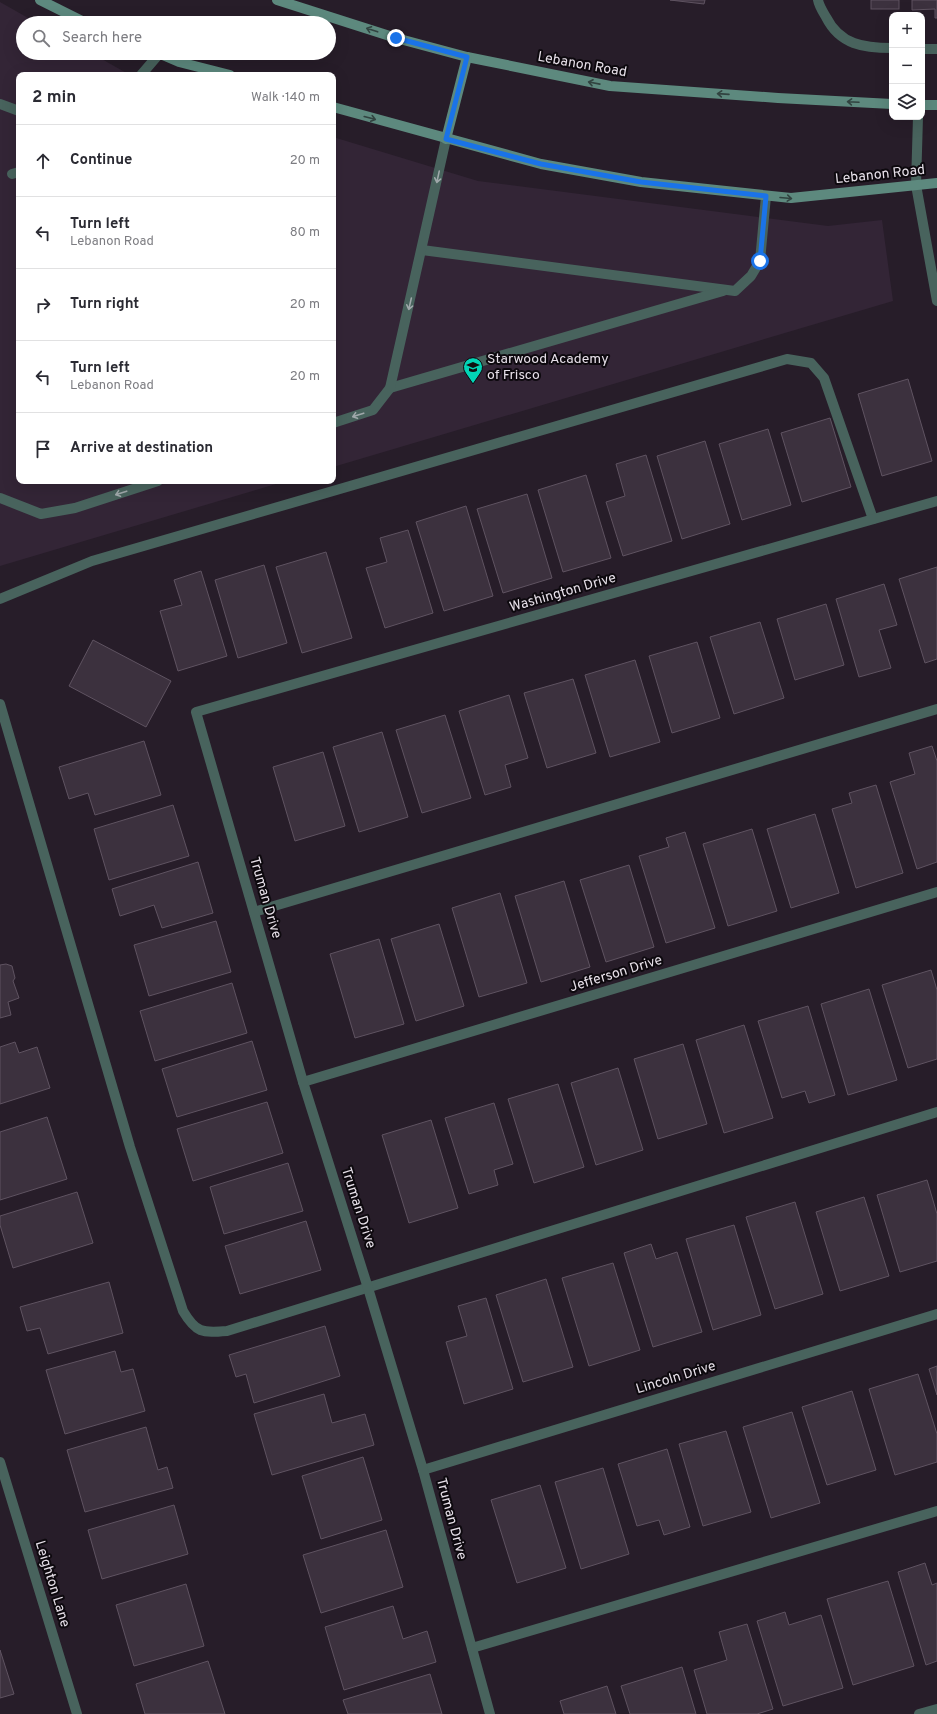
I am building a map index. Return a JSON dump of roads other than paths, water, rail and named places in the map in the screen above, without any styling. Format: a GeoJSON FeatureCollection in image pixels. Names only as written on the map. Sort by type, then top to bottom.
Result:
{"type":"FeatureCollection","features":[{"type":"Feature","properties":{"kind":"main road"},"geometry":{"type":"LineString","coordinates":[[40,0],[72,16]]}},
{"type":"Feature","properties":{"kind":"main road","name":"Lebanon Road"},"geometry":{"type":"LineString","coordinates":[[277,0],[327,16]]}},
{"type":"Feature","properties":{"kind":"main road","name":"Lebanon Road"},"geometry":{"type":"LineString","coordinates":[[336,19],[396,38],[467,57],[610,86],[778,98],[889,104]]}},
{"type":"Feature","properties":{"kind":"main road"},"geometry":{"type":"LineString","coordinates":[[446,139],[467,57]]}},
{"type":"Feature","properties":{"kind":"main road"},"geometry":{"type":"LineString","coordinates":[[175,60],[218,72]]}},
{"type":"Feature","properties":{"kind":"main road"},"geometry":{"type":"LineString","coordinates":[[925,105],[937,105]]}},
{"type":"Feature","properties":{"kind":"main road","name":"Lebanon Road"},"geometry":{"type":"LineString","coordinates":[[336,108],[541,164],[641,182],[791,198],[937,183]]}},
{"type":"Feature","properties":{"kind":"street"},"geometry":{"type":"LineString","coordinates":[[818,0],[830,27],[844,39],[870,48],[889,48]]}},
{"type":"Feature","properties":{"kind":"street"},"geometry":{"type":"LineString","coordinates":[[925,49],[937,49]]}},
{"type":"Feature","properties":{"kind":"street"},"geometry":{"type":"LineString","coordinates":[[143,72],[153,60]]}},
{"type":"Feature","properties":{"kind":"street"},"geometry":{"type":"LineString","coordinates":[[0,104],[16,110]]}},
{"type":"Feature","properties":{"kind":"street"},"geometry":{"type":"LineString","coordinates":[[918,120],[916,185],[937,301]]}},
{"type":"Feature","properties":{"kind":"street"},"geometry":{"type":"LineString","coordinates":[[336,422],[373,410],[390,388],[446,139]]}},
{"type":"Feature","properties":{"kind":"street"},"geometry":{"type":"LineString","coordinates":[[422,250],[735,292],[751,276],[760,261],[766,196]]}},
{"type":"Feature","properties":{"kind":"street"},"geometry":{"type":"LineString","coordinates":[[390,388],[726,290]]}},
{"type":"Feature","properties":{"kind":"street"},"geometry":{"type":"LineString","coordinates":[[0,598],[92,561],[787,359],[811,363],[824,378],[873,519]]}},
{"type":"Feature","properties":{"kind":"street"},"geometry":{"type":"LineString","coordinates":[[0,498],[41,514],[76,508],[149,484]]}},
{"type":"Feature","properties":{"kind":"street","name":"Washington Drive"},"geometry":{"type":"LineString","coordinates":[[196,712],[937,501]]}},
{"type":"Feature","properties":{"kind":"street"},"geometry":{"type":"LineString","coordinates":[[0,704],[130,1147],[183,1311],[190,1324],[205,1332],[227,1331],[937,1112]]}},
{"type":"Feature","properties":{"kind":"street"},"geometry":{"type":"LineString","coordinates":[[254,912],[937,709]]}},
{"type":"Feature","properties":{"kind":"street","name":"Truman Drive"},"geometry":{"type":"LineString","coordinates":[[196,712],[304,1082],[423,1470],[490,1714]]}},
{"type":"Feature","properties":{"kind":"street","name":"Jefferson Drive"},"geometry":{"type":"LineString","coordinates":[[304,1082],[937,892]]}},
{"type":"Feature","properties":{"kind":"street","name":"Lincoln Drive"},"geometry":{"type":"LineString","coordinates":[[423,1470],[937,1314]]}},
{"type":"Feature","properties":{"kind":"street","name":"Leighton Lane"},"geometry":{"type":"LineString","coordinates":[[0,1462],[78,1714]]}},
{"type":"Feature","properties":{"kind":"street"},"geometry":{"type":"LineString","coordinates":[[472,1648],[937,1510]]}},
{"type":"Feature","properties":{"kind":"street"},"geometry":{"type":"LineString","coordinates":[[919,1714],[937,1709]]}},
{"type":"Feature","properties":{"kind":"place","name":"Starwood Academy of Frisco"},"geometry":{"type":"Point","coordinates":[473,384]}}]}
